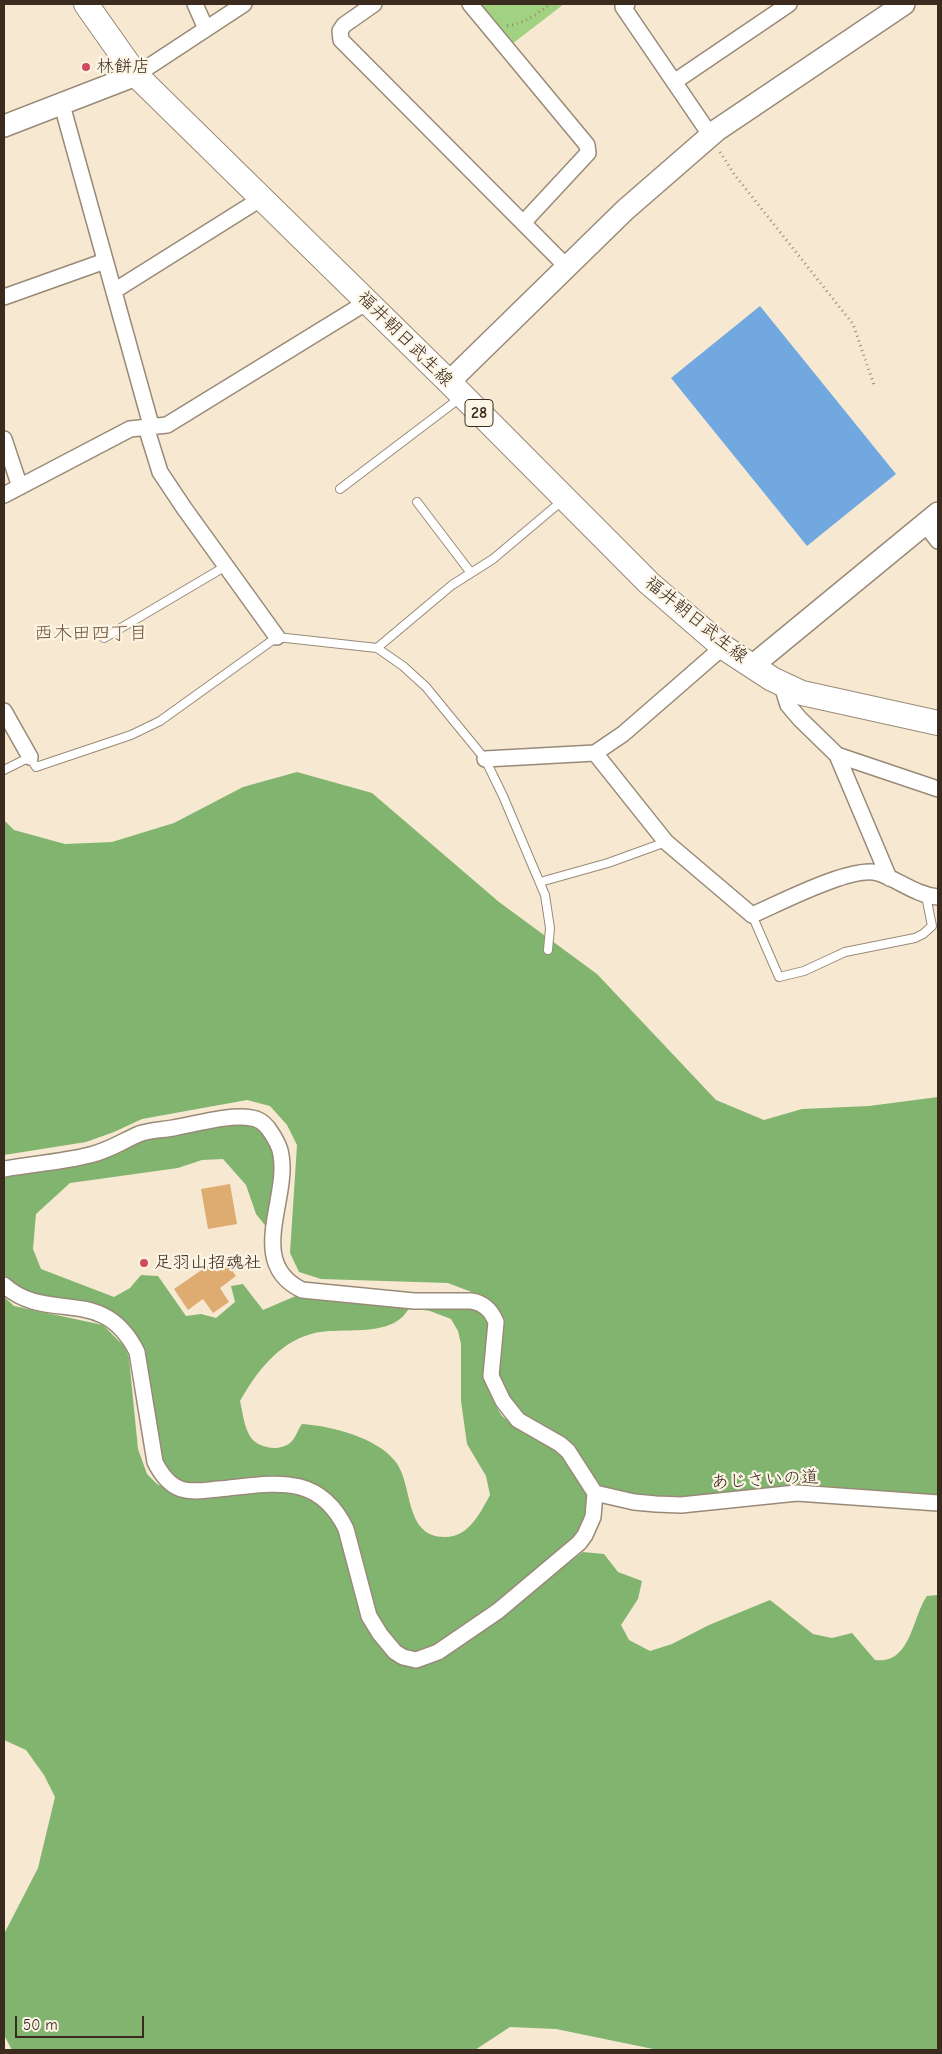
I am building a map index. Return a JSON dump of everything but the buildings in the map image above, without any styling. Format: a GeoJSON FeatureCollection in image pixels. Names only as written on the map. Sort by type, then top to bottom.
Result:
{"type":"FeatureCollection","features":[{"type":"Feature","properties":{"kind":"main road","name":"福井朝日武生線"},"geometry":{"type":"LineString","coordinates":[[86,4],[136,75],[456,389],[649,583],[723,648],[781,683],[802,692],[938,723]]}},
{"type":"Feature","properties":{"kind":"street"},"geometry":{"type":"LineString","coordinates":[[195,4],[206,29]]}},
{"type":"Feature","properties":{"kind":"street"},"geometry":{"type":"LineString","coordinates":[[4,126],[136,75],[244,4]]}},
{"type":"Feature","properties":{"kind":"street"},"geometry":{"type":"LineString","coordinates":[[374,4],[344,25],[340,31],[341,40],[567,266]]}},
{"type":"Feature","properties":{"kind":"street"},"geometry":{"type":"LineString","coordinates":[[470,4],[587,145],[588,153],[523,222]]}},
{"type":"Feature","properties":{"kind":"street"},"geometry":{"type":"LineString","coordinates":[[627,4],[623,7],[711,136]]}},
{"type":"Feature","properties":{"kind":"street"},"geometry":{"type":"LineString","coordinates":[[674,82],[789,4]]}},
{"type":"Feature","properties":{"kind":"street"},"geometry":{"type":"LineString","coordinates":[[456,389],[567,266],[625,210],[711,136],[904,4]]}},
{"type":"Feature","properties":{"kind":"street"},"geometry":{"type":"LineString","coordinates":[[62,105],[114,291],[160,472],[277,637]]}},
{"type":"Feature","properties":{"kind":"street"},"geometry":{"type":"LineString","coordinates":[[114,291],[262,198]]}},
{"type":"Feature","properties":{"kind":"street"},"geometry":{"type":"LineString","coordinates":[[4,297],[105,261]]}},
{"type":"Feature","properties":{"kind":"street"},"geometry":{"type":"LineString","coordinates":[[4,495],[130,429],[167,425],[367,302]]}},
{"type":"Feature","properties":{"kind":"street"},"geometry":{"type":"LineString","coordinates":[[4,439],[20,486]]}},
{"type":"Feature","properties":{"kind":"street"},"geometry":{"type":"LineString","coordinates":[[752,666],[932,519],[938,541]]}},
{"type":"Feature","properties":{"kind":"street"},"geometry":{"type":"LineString","coordinates":[[485,759],[595,753],[623,734],[723,648]]}},
{"type":"Feature","properties":{"kind":"street"},"geometry":{"type":"LineString","coordinates":[[781,683],[788,705],[837,755],[889,878]]}},
{"type":"Feature","properties":{"kind":"street"},"geometry":{"type":"LineString","coordinates":[[4,711],[30,757]]}},
{"type":"Feature","properties":{"kind":"street"},"geometry":{"type":"LineString","coordinates":[[595,753],[666,842],[752,915],[845,875],[870,872],[877,873],[932,896]]}},
{"type":"Feature","properties":{"kind":"street"},"geometry":{"type":"LineString","coordinates":[[837,755],[938,788]]}},
{"type":"Feature","properties":{"kind":"street"},"geometry":{"type":"LineString","coordinates":[[4,1168],[91,1155],[140,1134],[228,1118],[260,1120],[267,1126],[281,1154],[282,1174],[272,1245],[276,1265],[286,1279],[302,1290],[414,1301],[471,1301],[479,1302],[486,1306],[496,1322],[491,1376],[503,1401],[518,1420],[560,1444],[568,1451],[595,1494],[593,1518],[580,1543],[533,1584],[498,1611],[438,1652],[416,1660],[403,1657],[388,1645],[370,1616],[346,1529],[340,1518],[324,1499],[313,1492],[284,1483],[201,1491],[179,1488],[160,1472],[154,1462],[137,1352],[131,1340],[120,1327],[110,1318],[99,1312],[30,1301],[13,1294],[4,1285]]}},
{"type":"Feature","properties":{"kind":"street","name":"あじさいの道"},"geometry":{"type":"LineString","coordinates":[[595,1494],[634,1502],[681,1505],[797,1493],[938,1503]]}},
{"type":"Feature","properties":{"kind":"lane"},"geometry":{"type":"LineString","coordinates":[[340,489],[456,389]]}},
{"type":"Feature","properties":{"kind":"lane"},"geometry":{"type":"LineString","coordinates":[[377,648],[452,585],[493,560],[565,499]]}},
{"type":"Feature","properties":{"kind":"lane"},"geometry":{"type":"LineString","coordinates":[[417,502],[471,573]]}},
{"type":"Feature","properties":{"kind":"lane"},"geometry":{"type":"LineString","coordinates":[[104,638],[226,566]]}},
{"type":"Feature","properties":{"kind":"lane"},"geometry":{"type":"LineString","coordinates":[[4,770],[30,757],[36,767],[131,735],[160,721],[277,637],[377,648],[403,666],[426,687],[485,759],[546,895],[550,928],[548,950]]}},
{"type":"Feature","properties":{"kind":"lane"},"geometry":{"type":"LineString","coordinates":[[540,882],[608,863],[666,842]]}},
{"type":"Feature","properties":{"kind":"lane"},"geometry":{"type":"LineString","coordinates":[[932,896],[932,926],[938,932]]}},
{"type":"Feature","properties":{"kind":"lane"},"geometry":{"type":"LineString","coordinates":[[752,915],[779,977],[804,971],[845,952],[915,938],[932,926]]}},
{"type":"Feature","properties":{"kind":"path"},"geometry":{"type":"LineString","coordinates":[[494,34],[502,27],[521,24],[534,17],[550,4]]}},
{"type":"Feature","properties":{"kind":"path"},"geometry":{"type":"LineString","coordinates":[[711,136],[734,174],[853,324],[874,385]]}},
{"type":"Feature","properties":{"kind":"green space"},"geometry":{"type":"Polygon","coordinates":[[[478,4],[564,4],[512,44],[478,4]]]}},
{"type":"Feature","properties":{"kind":"green space"},"geometry":{"type":"Polygon","coordinates":[[[297,772],[372,793],[499,902],[597,974],[716,1100],[764,1120],[802,1109],[869,1106],[938,1097],[938,1496],[796,1484],[678,1499],[599,1490],[523,1419],[502,1391],[496,1368],[495,1308],[482,1296],[448,1283],[321,1279],[299,1272],[290,1253],[297,1145],[287,1125],[270,1106],[247,1100],[142,1119],[86,1142],[4,1155],[4,820],[14,830],[65,844],[112,842],[174,823],[243,787],[297,772]]]}},
{"type":"Feature","properties":{"kind":"green space"},"geometry":{"type":"Polygon","coordinates":[[[251,1122],[266,1137],[272,1146],[275,1156],[275,1182],[268,1229],[256,1214],[246,1185],[223,1159],[202,1160],[178,1168],[70,1183],[36,1214],[33,1249],[41,1269],[114,1297],[130,1288],[141,1275],[158,1276],[186,1316],[201,1314],[216,1318],[235,1302],[231,1286],[243,1284],[263,1310],[298,1295],[410,1306],[402,1317],[392,1324],[380,1328],[311,1334],[288,1344],[269,1360],[253,1380],[240,1401],[245,1426],[249,1435],[256,1442],[266,1447],[277,1448],[288,1444],[302,1424],[339,1430],[377,1445],[395,1461],[401,1471],[411,1508],[422,1528],[432,1535],[445,1537],[461,1533],[473,1523],[490,1495],[486,1476],[467,1444],[461,1401],[461,1344],[458,1331],[451,1319],[430,1311],[417,1309],[415,1305],[473,1307],[481,1309],[490,1321],[484,1379],[494,1403],[502,1416],[516,1427],[565,1457],[590,1494],[588,1516],[581,1533],[530,1580],[434,1646],[416,1654],[410,1653],[397,1645],[377,1619],[371,1602],[353,1525],[347,1514],[335,1500],[311,1484],[284,1477],[185,1483],[170,1470],[161,1453],[155,1435],[149,1373],[145,1354],[137,1337],[126,1323],[114,1314],[101,1308],[25,1291],[4,1275],[4,1176],[92,1163],[122,1152],[143,1139],[251,1122]]]}},
{"type":"Feature","properties":{"kind":"green space"},"geometry":{"type":"Polygon","coordinates":[[[4,1297],[14,1306],[103,1325],[125,1347],[129,1358],[138,1449],[147,1474],[157,1484],[179,1496],[200,1498],[283,1489],[311,1497],[337,1519],[359,1594],[402,1662],[500,1614],[583,1552],[604,1554],[618,1572],[642,1581],[638,1599],[621,1625],[629,1640],[650,1651],[672,1644],[709,1625],[770,1600],[813,1634],[832,1638],[852,1633],[875,1660],[887,1660],[896,1655],[909,1638],[927,1596],[938,1595],[938,2050],[658,2050],[556,2029],[510,2027],[475,2050],[12,2050],[4,2035],[4,1934],[38,1868],[55,1797],[44,1775],[26,1750],[4,1740],[4,1297]]]}},
{"type":"Feature","properties":{"kind":"water"},"geometry":{"type":"Polygon","coordinates":[[[760,306],[896,474],[807,546],[671,378],[760,306]]]}},
{"type":"Feature","properties":{"kind":"place","name":"林餅店"},"geometry":{"type":"Point","coordinates":[86,67]}},
{"type":"Feature","properties":{"kind":"place","name":"足羽山招魂社"},"geometry":{"type":"Point","coordinates":[144,1263]}},
{"type":"Feature","properties":{"kind":"district","name":"西木田四丁目"},"geometry":{"type":"Point","coordinates":[91,634]}}]}
